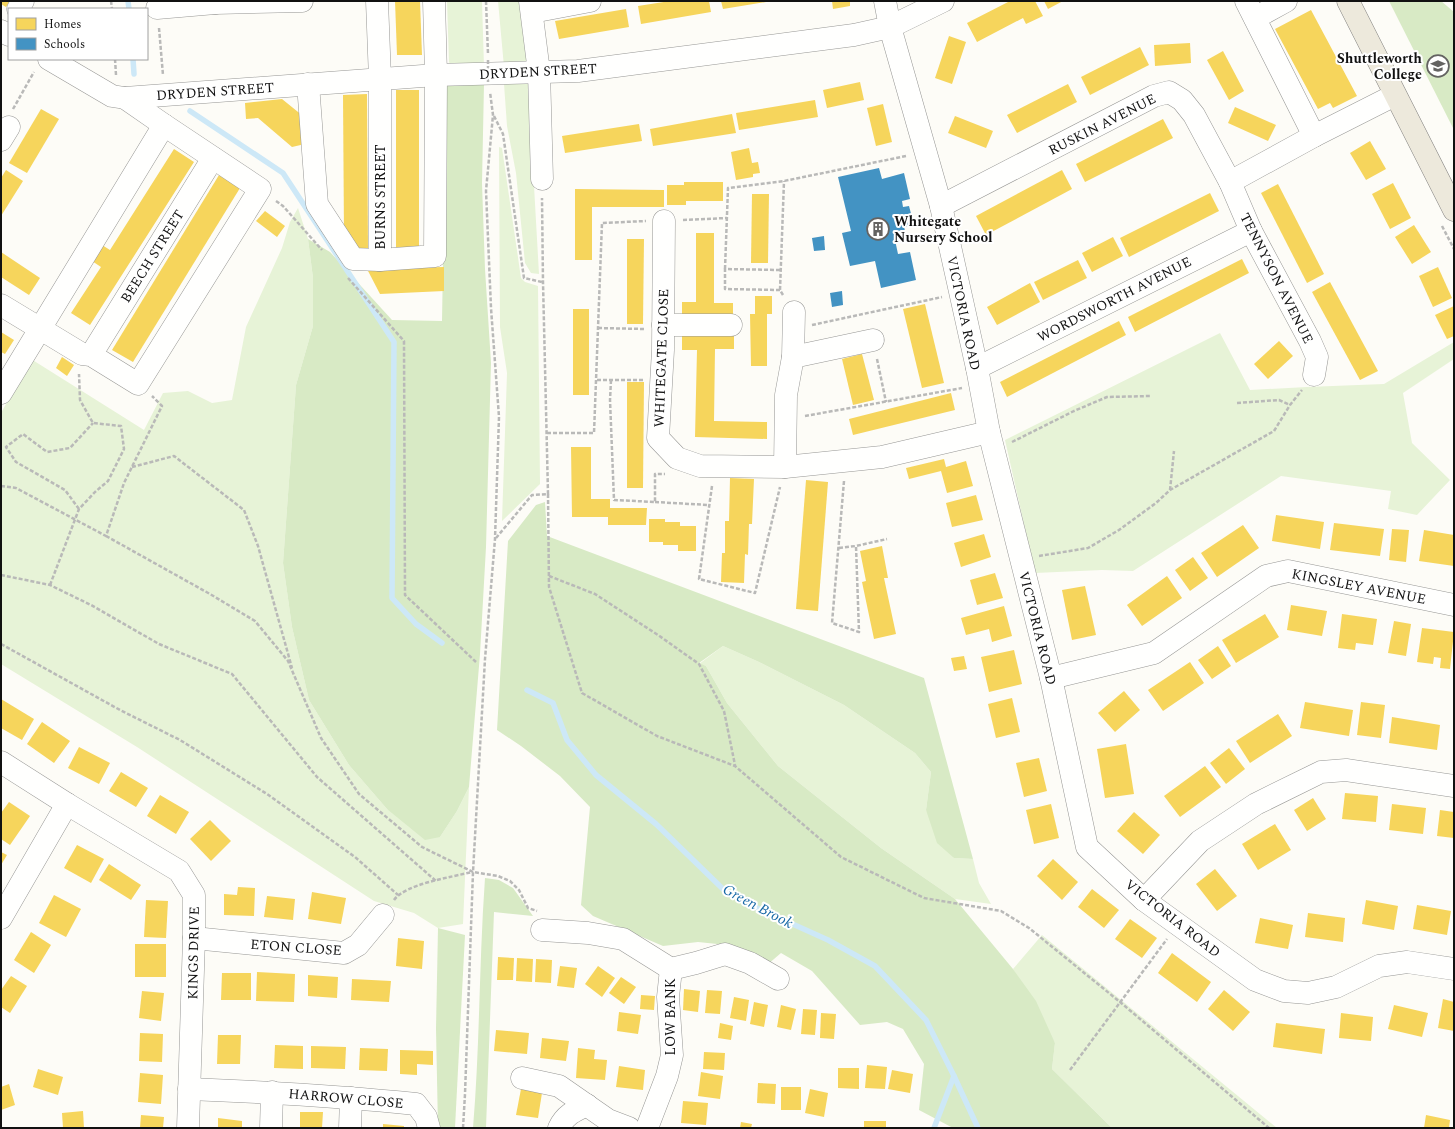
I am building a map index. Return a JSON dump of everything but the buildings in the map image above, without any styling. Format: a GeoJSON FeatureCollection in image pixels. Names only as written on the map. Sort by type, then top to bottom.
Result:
{"type":"FeatureCollection","features":[{"type":"Feature","properties":{"kind":"main road"},"geometry":{"type":"LineString","coordinates":[[1348,1],[1454,210]]}},
{"type":"Feature","properties":{"kind":"street"},"geometry":{"type":"LineString","coordinates":[[157,8],[215,2],[302,1]]}},
{"type":"Feature","properties":{"kind":"street","name":"BURNS STREET"},"geometry":{"type":"LineString","coordinates":[[377,1],[380,79],[380,260],[435,256],[436,75]]}},
{"type":"Feature","properties":{"kind":"street"},"geometry":{"type":"LineString","coordinates":[[434,1],[436,75]]}},
{"type":"Feature","properties":{"kind":"street"},"geometry":{"type":"LineString","coordinates":[[542,179],[539,72],[531,6],[590,1]]}},
{"type":"Feature","properties":{"kind":"street","name":"VICTORIA ROAD"},"geometry":{"type":"LineString","coordinates":[[885,1],[890,27],[941,206],[992,442],[1051,678],[1087,847],[1144,900],[1255,980],[1284,991],[1308,992],[1336,987],[1379,966],[1407,962],[1454,969]]}},
{"type":"Feature","properties":{"kind":"street","name":"DRYDEN STREET"},"geometry":{"type":"LineString","coordinates":[[125,98],[436,75],[578,71],[854,35],[890,27],[943,1]]}},
{"type":"Feature","properties":{"kind":"street"},"geometry":{"type":"LineString","coordinates":[[1286,1],[1250,10],[1314,136]]}},
{"type":"Feature","properties":{"kind":"street"},"geometry":{"type":"LineString","coordinates":[[1,305],[40,329],[138,384],[260,189],[125,98],[112,96],[43,62]]}},
{"type":"Feature","properties":{"kind":"street"},"geometry":{"type":"LineString","coordinates":[[308,84],[318,204],[353,260],[380,260]]}},
{"type":"Feature","properties":{"kind":"street","name":"RUSKIN AVENUE"},"geometry":{"type":"LineString","coordinates":[[941,206],[1154,96],[1169,92],[1182,100],[1194,115],[1230,182]]}},
{"type":"Feature","properties":{"kind":"street"},"geometry":{"type":"LineString","coordinates":[[1230,182],[1314,136],[1396,94]]}},
{"type":"Feature","properties":{"kind":"street"},"geometry":{"type":"LineString","coordinates":[[1,393],[164,125]]}},
{"type":"Feature","properties":{"kind":"street","name":"BEECH STREET"},"geometry":{"type":"LineString","coordinates":[[85,354],[213,158]]}},
{"type":"Feature","properties":{"kind":"street","name":"TENNYSON AVENUE"},"geometry":{"type":"LineString","coordinates":[[1230,182],[1251,231],[1310,341],[1317,357],[1314,375]]}},
{"type":"Feature","properties":{"kind":"street","name":"WHITEGATE CLOSE"},"geometry":{"type":"LineString","coordinates":[[664,221],[663,327],[658,438],[677,458],[700,466],[785,467],[882,457],[992,442]]}},
{"type":"Feature","properties":{"kind":"street","name":"WORDSWORTH AVENUE"},"geometry":{"type":"LineString","coordinates":[[978,376],[1251,231]]}},
{"type":"Feature","properties":{"kind":"street"},"geometry":{"type":"LineString","coordinates":[[785,467],[786,395],[793,357],[794,320]]}},
{"type":"Feature","properties":{"kind":"street"},"geometry":{"type":"LineString","coordinates":[[663,327],[731,324]]}},
{"type":"Feature","properties":{"kind":"street"},"geometry":{"type":"LineString","coordinates":[[793,357],[873,340]]}},
{"type":"Feature","properties":{"kind":"street","name":"KINGSLEY AVENUE"},"geometry":{"type":"LineString","coordinates":[[1051,678],[1154,653],[1266,576],[1273,574],[1288,572],[1454,605]]}},
{"type":"Feature","properties":{"kind":"street","name":"KINGS DRIVE"},"geometry":{"type":"LineString","coordinates":[[1,762],[67,804],[179,871],[194,895],[188,1128]]}},
{"type":"Feature","properties":{"kind":"street"},"geometry":{"type":"LineString","coordinates":[[1144,900],[1200,840],[1256,804],[1321,772],[1346,770],[1454,786]]}},
{"type":"Feature","properties":{"kind":"street"},"geometry":{"type":"LineString","coordinates":[[1,918],[67,804]]}},
{"type":"Feature","properties":{"kind":"street","name":"ETON CLOSE"},"geometry":{"type":"LineString","coordinates":[[194,938],[344,953],[358,945],[383,915]]}},
{"type":"Feature","properties":{"kind":"street"},"geometry":{"type":"LineString","coordinates":[[542,921],[588,933],[623,938],[671,970]]}},
{"type":"Feature","properties":{"kind":"street","name":"LOW BANK"},"geometry":{"type":"LineString","coordinates":[[647,1128],[667,1076],[672,1055],[668,996],[671,970],[725,954],[750,962],[778,979]]}},
{"type":"Feature","properties":{"kind":"street"},"geometry":{"type":"LineString","coordinates":[[522,1078],[559,1086],[608,1120],[629,1128]]}},
{"type":"Feature","properties":{"kind":"street","name":"HARROW CLOSE"},"geometry":{"type":"LineString","coordinates":[[189,1089],[272,1092],[416,1104],[426,1117],[429,1128]]}},
{"type":"Feature","properties":{"kind":"street","name":"HARROW CLOSE"},"geometry":{"type":"LineString","coordinates":[[271,1128],[272,1092]]}},
{"type":"Feature","properties":{"kind":"street"},"geometry":{"type":"LineString","coordinates":[[350,1128],[351,1098]]}},
{"type":"Feature","properties":{"kind":"street"},"geometry":{"type":"LineString","coordinates":[[559,1128],[563,1120],[580,1100]]}},
{"type":"Feature","properties":{"kind":"path"},"geometry":{"type":"LineString","coordinates":[[463,1128],[473,872],[485,659],[495,539],[499,417],[491,308],[486,191],[493,115],[488,84],[486,1]]}},
{"type":"Feature","properties":{"kind":"path"},"geometry":{"type":"LineString","coordinates":[[157,8],[163,75]]}},
{"type":"Feature","properties":{"kind":"path"},"geometry":{"type":"LineString","coordinates":[[115,60],[116,75]]}},
{"type":"Feature","properties":{"kind":"path"},"geometry":{"type":"LineString","coordinates":[[5,133],[8,116],[43,62]]}},
{"type":"Feature","properties":{"kind":"path"},"geometry":{"type":"LineString","coordinates":[[493,115],[503,134],[524,278],[543,282]]}},
{"type":"Feature","properties":{"kind":"path"},"geometry":{"type":"LineString","coordinates":[[780,290],[725,289],[728,188],[784,181],[926,152]]}},
{"type":"Feature","properties":{"kind":"path"},"geometry":{"type":"LineString","coordinates":[[542,179],[548,494],[548,576],[549,587],[582,693],[657,736],[735,766],[841,858],[924,898],[1001,911],[1029,928],[1120,1002],[1269,1128]]}},
{"type":"Feature","properties":{"kind":"path"},"geometry":{"type":"LineString","coordinates":[[784,181],[780,290],[794,320],[960,293]]}},
{"type":"Feature","properties":{"kind":"path"},"geometry":{"type":"LineString","coordinates":[[260,189],[283,206],[324,253]]}},
{"type":"Feature","properties":{"kind":"path"},"geometry":{"type":"LineString","coordinates":[[546,433],[594,433],[602,223],[727,218]]}},
{"type":"Feature","properties":{"kind":"path"},"geometry":{"type":"LineString","coordinates":[[725,269],[780,270]]}},
{"type":"Feature","properties":{"kind":"path"},"geometry":{"type":"LineString","coordinates":[[345,276],[404,342],[405,595],[476,662]]}},
{"type":"Feature","properties":{"kind":"path"},"geometry":{"type":"LineString","coordinates":[[598,328],[663,327]]}},
{"type":"Feature","properties":{"kind":"path"},"geometry":{"type":"LineString","coordinates":[[85,354],[80,400],[93,422]]}},
{"type":"Feature","properties":{"kind":"path"},"geometry":{"type":"LineString","coordinates":[[1021,558],[1088,548],[1120,530],[1156,503],[1170,490],[1274,430],[1290,405],[1314,375]]}},
{"type":"Feature","properties":{"kind":"path"},"geometry":{"type":"LineString","coordinates":[[786,419],[978,376]]}},
{"type":"Feature","properties":{"kind":"path"},"geometry":{"type":"LineString","coordinates":[[597,380],[661,380]]}},
{"type":"Feature","properties":{"kind":"path"},"geometry":{"type":"LineString","coordinates":[[611,380],[610,400],[614,500],[709,505]]}},
{"type":"Feature","properties":{"kind":"path"},"geometry":{"type":"LineString","coordinates":[[106,536],[124,484],[162,406],[138,384]]}},
{"type":"Feature","properties":{"kind":"path"},"geometry":{"type":"LineString","coordinates":[[992,442],[1107,397],[1150,396]]}},
{"type":"Feature","properties":{"kind":"path"},"geometry":{"type":"LineString","coordinates":[[1237,403],[1278,400],[1290,405]]}},
{"type":"Feature","properties":{"kind":"path"},"geometry":{"type":"LineString","coordinates":[[50,585],[79,509],[108,481],[124,449],[121,426],[93,422]]}},
{"type":"Feature","properties":{"kind":"path"},"geometry":{"type":"LineString","coordinates":[[79,509],[65,490],[16,462],[6,447],[23,434],[47,452],[70,448],[93,422]]}},
{"type":"Feature","properties":{"kind":"path"},"geometry":{"type":"LineString","coordinates":[[1170,490],[1174,451]]}},
{"type":"Feature","properties":{"kind":"path"},"geometry":{"type":"LineString","coordinates":[[132,466],[174,456],[244,510],[258,546],[295,678]]}},
{"type":"Feature","properties":{"kind":"path"},"geometry":{"type":"LineString","coordinates":[[846,460],[832,623],[859,632],[856,546]]}},
{"type":"Feature","properties":{"kind":"path"},"geometry":{"type":"LineString","coordinates":[[715,466],[699,579],[755,593],[785,467]]}},
{"type":"Feature","properties":{"kind":"path"},"geometry":{"type":"LineString","coordinates":[[655,502],[655,474],[670,474]]}},
{"type":"Feature","properties":{"kind":"path"},"geometry":{"type":"LineString","coordinates":[[2,485],[16,488],[106,536],[255,621],[288,661],[321,738],[359,794],[422,848],[473,872],[498,876],[510,881],[519,890],[528,908],[542,921]]}},
{"type":"Feature","properties":{"kind":"path"},"geometry":{"type":"LineString","coordinates":[[495,539],[532,495],[548,494]]}},
{"type":"Feature","properties":{"kind":"path"},"geometry":{"type":"LineString","coordinates":[[839,548],[887,540]]}},
{"type":"Feature","properties":{"kind":"path"},"geometry":{"type":"LineString","coordinates":[[1,575],[50,585],[91,605],[159,644],[232,674],[317,776],[436,881]]}},
{"type":"Feature","properties":{"kind":"path"},"geometry":{"type":"LineString","coordinates":[[548,576],[595,594],[699,664],[724,711],[735,766]]}},
{"type":"Feature","properties":{"kind":"path"},"geometry":{"type":"LineString","coordinates":[[1,644],[120,710],[180,740],[267,794],[355,857],[398,895]]}},
{"type":"Feature","properties":{"kind":"path"},"geometry":{"type":"LineString","coordinates":[[383,915],[398,895],[410,888],[473,872]]}},
{"type":"Feature","properties":{"kind":"path"},"geometry":{"type":"LineString","coordinates":[[1070,1070],[1178,924]]}},
{"type":"Feature","properties":{"kind":"green space"},"geometry":{"type":"Polygon","coordinates":[[[447,1],[482,1],[484,67],[451,66],[449,62],[447,1]]]}},
{"type":"Feature","properties":{"kind":"green space"},"geometry":{"type":"Polygon","coordinates":[[[498,1],[523,1],[528,67],[504,67],[498,1]]]}},
{"type":"Feature","properties":{"kind":"green space","name":"Shuttleworth College"},"geometry":{"type":"Polygon","coordinates":[[[1389,1],[1441,1],[1454,12],[1454,130],[1389,1]]]}},
{"type":"Feature","properties":{"kind":"green space"},"geometry":{"type":"Polygon","coordinates":[[[528,80],[539,274],[531,273],[525,263],[516,173],[507,126],[504,84],[528,80]]]}},
{"type":"Feature","properties":{"kind":"green space"},"geometry":{"type":"Polygon","coordinates":[[[451,82],[484,84],[482,183],[485,269],[491,363],[486,547],[480,654],[469,787],[457,811],[440,837],[425,840],[387,809],[349,765],[309,700],[292,627],[283,563],[296,385],[313,326],[313,278],[308,239],[330,252],[392,320],[442,321],[446,88],[451,82]]]}},
{"type":"Feature","properties":{"kind":"green space"},"geometry":{"type":"Polygon","coordinates":[[[499,147],[502,148],[521,278],[525,282],[538,286],[540,484],[502,521],[507,373],[500,327],[499,147]]]}},
{"type":"Feature","properties":{"kind":"green space"},"geometry":{"type":"Polygon","coordinates":[[[298,208],[308,239],[313,278],[313,326],[296,385],[283,563],[292,627],[309,700],[349,765],[387,809],[440,837],[457,811],[469,787],[463,924],[438,928],[414,913],[374,901],[137,747],[1,664],[1,413],[31,359],[144,430],[163,393],[188,391],[212,403],[232,400],[246,327],[282,248],[290,222],[298,208]]]}},
{"type":"Feature","properties":{"kind":"green space"},"geometry":{"type":"Polygon","coordinates":[[[1220,333],[1250,390],[1384,384],[1454,342],[1454,359],[1403,393],[1412,443],[1450,480],[1417,515],[1388,509],[1391,491],[1281,476],[1133,571],[1102,570],[1035,573],[1005,440],[1220,333]]]}},
{"type":"Feature","properties":{"kind":"green space"},"geometry":{"type":"Polygon","coordinates":[[[545,502],[547,536],[924,678],[973,859],[954,858],[937,843],[926,810],[931,772],[915,753],[844,705],[759,662],[723,646],[699,663],[706,666],[727,703],[778,766],[881,848],[955,899],[1013,969],[1036,1001],[1055,1043],[1052,1069],[1112,1128],[953,1128],[919,1110],[924,1064],[903,1029],[887,1022],[860,1025],[812,971],[781,953],[767,965],[727,945],[698,942],[663,946],[593,916],[581,905],[590,807],[560,776],[521,746],[497,730],[508,541],[536,505],[545,502]]]}},
{"type":"Feature","properties":{"kind":"green space"},"geometry":{"type":"Polygon","coordinates":[[[723,646],[759,662],[844,705],[915,753],[931,772],[926,810],[954,858],[973,859],[979,883],[991,904],[955,899],[881,848],[778,766],[727,703],[706,666],[699,664],[723,646]]]}},
{"type":"Feature","properties":{"kind":"green space"},"geometry":{"type":"Polygon","coordinates":[[[485,878],[499,880],[513,888],[533,916],[494,912],[486,1128],[473,1128],[477,1066],[485,878]]]}},
{"type":"Feature","properties":{"kind":"green space"},"geometry":{"type":"Polygon","coordinates":[[[438,928],[465,935],[455,1128],[438,1128],[436,1029],[438,928]]]}},
{"type":"Feature","properties":{"kind":"green space"},"geometry":{"type":"Polygon","coordinates":[[[1042,935],[1277,1128],[1112,1128],[1052,1069],[1055,1043],[1013,969],[1042,935]]]}},
{"type":"Feature","properties":{"kind":"waterway","name":"Green Brook"},"geometry":{"type":"LineString","coordinates":[[128,1],[129,8]]}},
{"type":"Feature","properties":{"kind":"waterway","name":"Green Brook"},"geometry":{"type":"LineString","coordinates":[[133,60],[134,74]]}},
{"type":"Feature","properties":{"kind":"waterway"},"geometry":{"type":"LineString","coordinates":[[190,111],[283,173],[394,342],[392,598],[416,624],[442,643]]}},
{"type":"Feature","properties":{"kind":"waterway","name":"Green Brook"},"geometry":{"type":"LineString","coordinates":[[527,690],[553,703],[567,740],[596,775],[656,824],[724,890],[757,908],[828,940],[875,966],[926,1020],[954,1076],[934,1128]]}},
{"type":"Feature","properties":{"kind":"waterway"},"geometry":{"type":"LineString","coordinates":[[954,1076],[978,1128]]}},
{"type":"Feature","properties":{"kind":"place","name":"Shuttleworth College"},"geometry":{"type":"Point","coordinates":[1438,66]}},
{"type":"Feature","properties":{"kind":"place","name":"Whitegate Nursery School"},"geometry":{"type":"Point","coordinates":[878,229]}}]}
